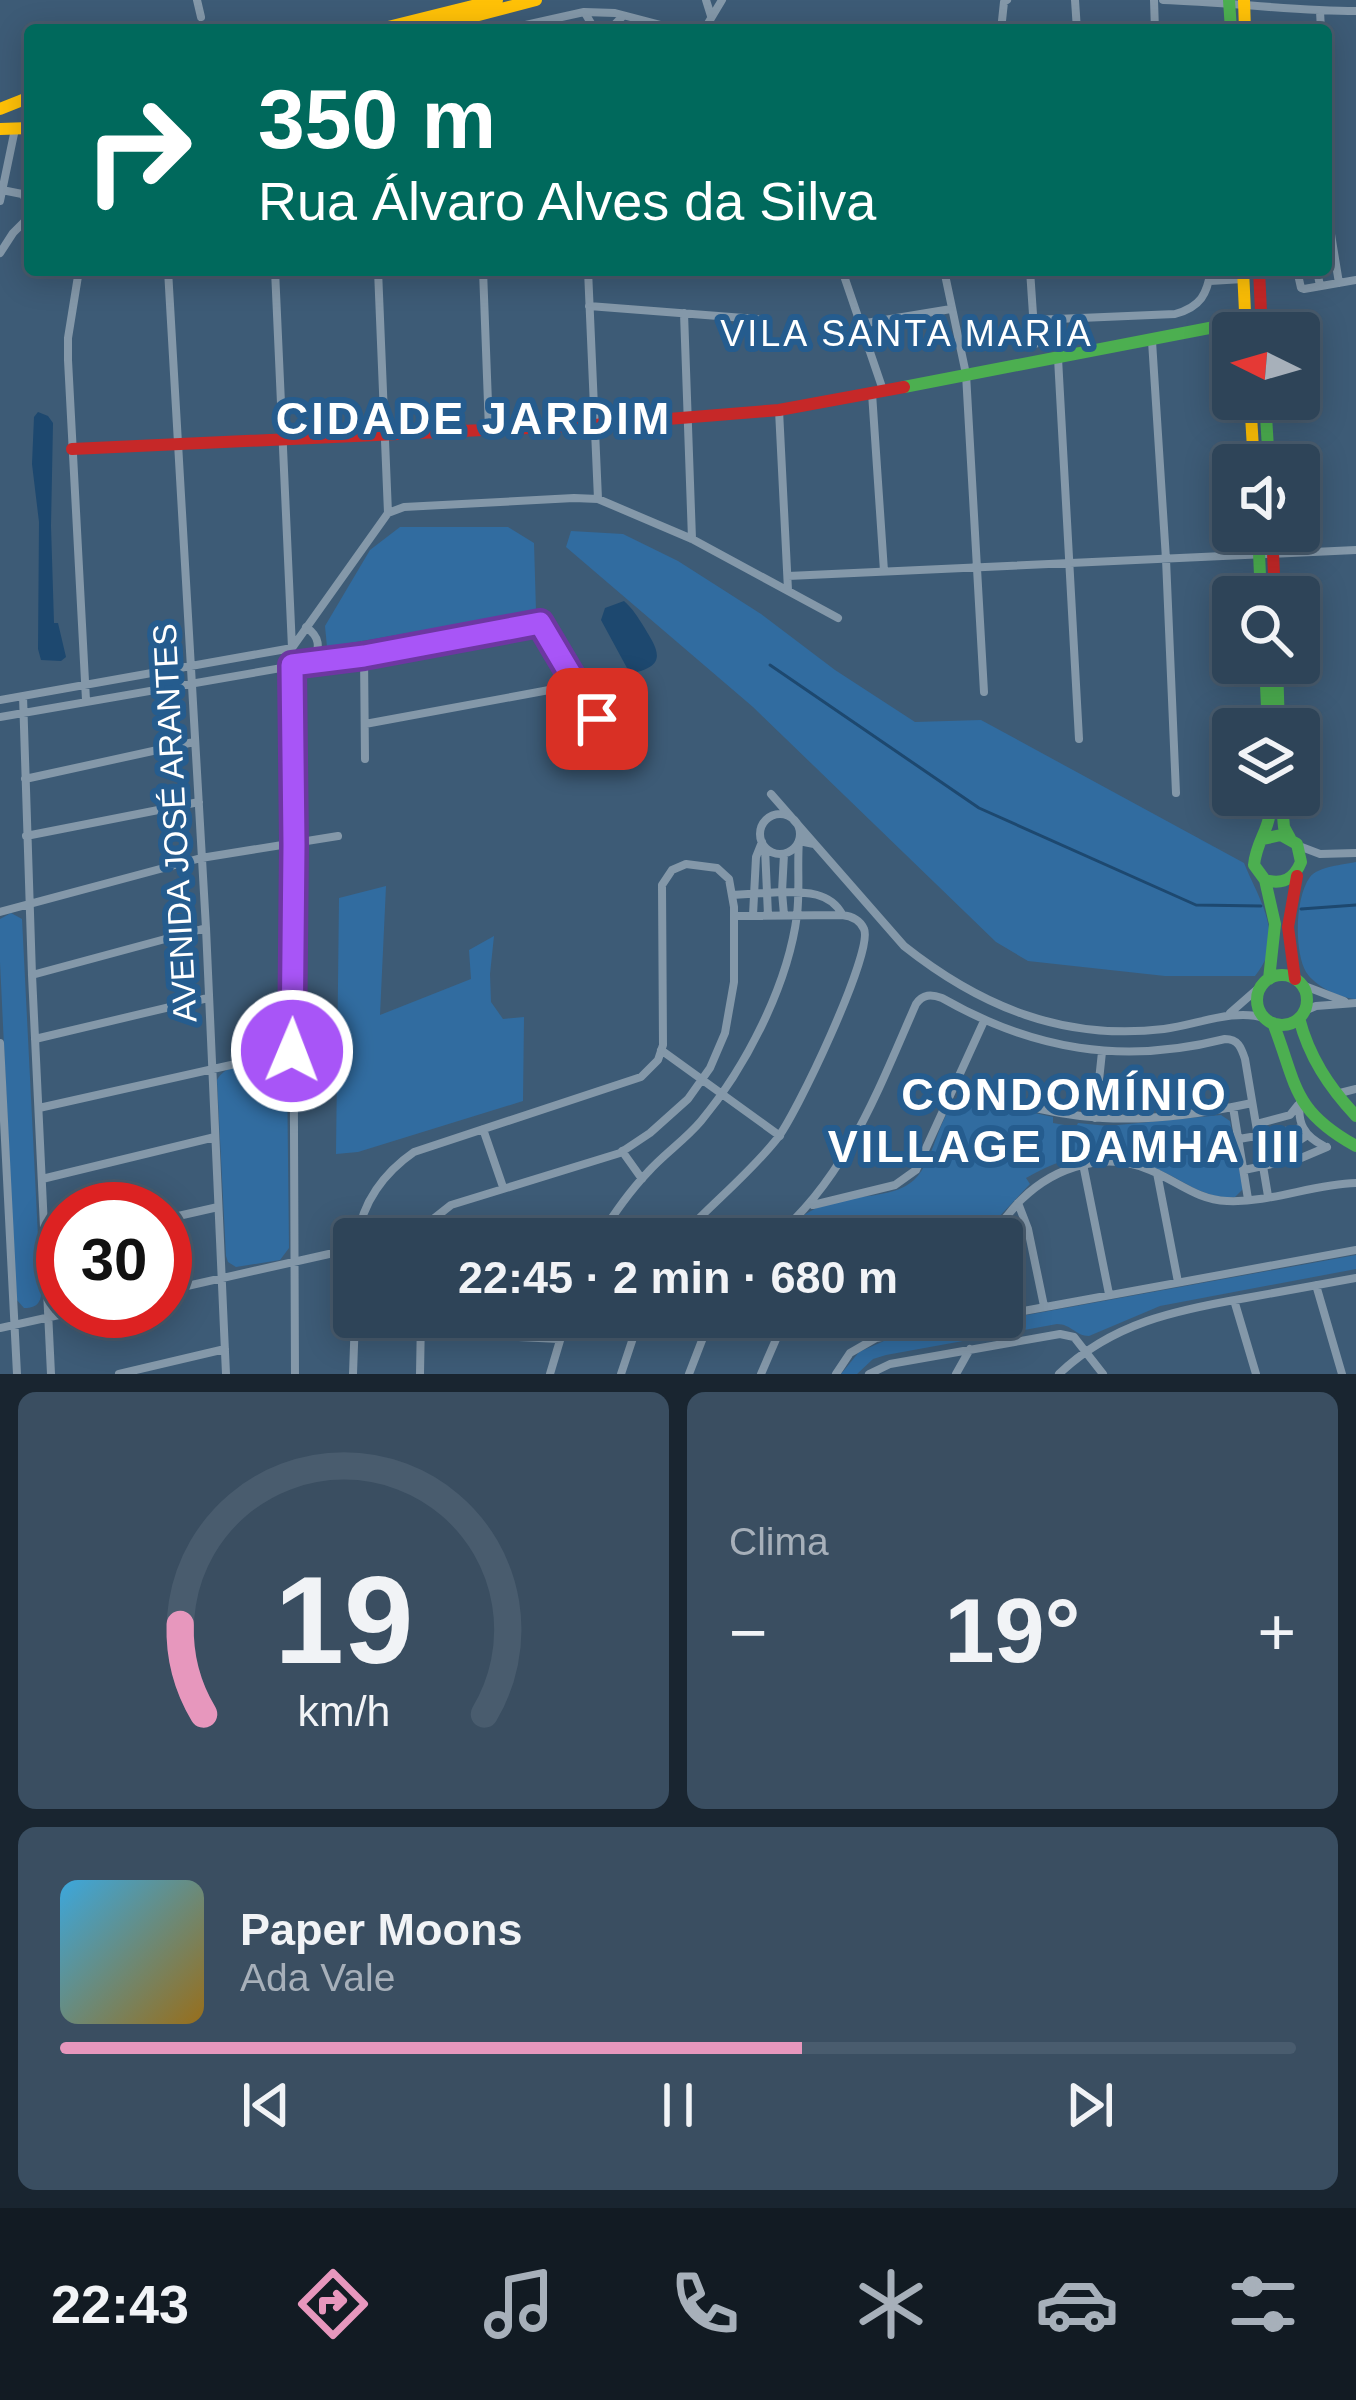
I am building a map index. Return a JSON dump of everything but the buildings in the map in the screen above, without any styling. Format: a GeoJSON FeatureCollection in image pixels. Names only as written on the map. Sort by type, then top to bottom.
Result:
{"type":"FeatureCollection","features":[{"type":"Feature","properties":{"kind":"street"},"geometry":{"type":"LineString","coordinates":[[197,0],[201,16]]}},
{"type":"Feature","properties":{"kind":"street"},"geometry":{"type":"LineString","coordinates":[[440,15],[459,0]]}},
{"type":"Feature","properties":{"kind":"street"},"geometry":{"type":"LineString","coordinates":[[402,24],[497,0]]}},
{"type":"Feature","properties":{"kind":"street"},"geometry":{"type":"LineString","coordinates":[[444,24],[536,0]]}},
{"type":"Feature","properties":{"kind":"street"},"geometry":{"type":"LineString","coordinates":[[1163,0],[1356,11]]}},
{"type":"Feature","properties":{"kind":"street"},"geometry":{"type":"LineString","coordinates":[[1320,11],[1321,24]]}},
{"type":"Feature","properties":{"kind":"street"},"geometry":{"type":"LineString","coordinates":[[584,12],[591,24]]}},
{"type":"Feature","properties":{"kind":"street"},"geometry":{"type":"LineString","coordinates":[[534,24],[584,12],[624,15],[651,24]]}},
{"type":"Feature","properties":{"kind":"street"},"geometry":{"type":"LineString","coordinates":[[615,24],[624,15]]}},
{"type":"Feature","properties":{"kind":"street"},"geometry":{"type":"LineString","coordinates":[[0,109],[24,100]]}},
{"type":"Feature","properties":{"kind":"street"},"geometry":{"type":"LineString","coordinates":[[23,128],[14,117],[24,100]]}},
{"type":"Feature","properties":{"kind":"street"},"geometry":{"type":"LineString","coordinates":[[0,129],[23,128]]}},
{"type":"Feature","properties":{"kind":"street"},"geometry":{"type":"LineString","coordinates":[[0,201],[23,128]]}},
{"type":"Feature","properties":{"kind":"street"},"geometry":{"type":"LineString","coordinates":[[1332,240],[1339,283]]}},
{"type":"Feature","properties":{"kind":"street"},"geometry":{"type":"LineString","coordinates":[[0,253],[3,241]]}},
{"type":"Feature","properties":{"kind":"street"},"geometry":{"type":"LineString","coordinates":[[78,276],[68,338],[86,700]]}},
{"type":"Feature","properties":{"kind":"street","name":"AVENIDA JOSÉ ARANTES"},"geometry":{"type":"LineString","coordinates":[[168,276],[226,1374]]}},
{"type":"Feature","properties":{"kind":"street"},"geometry":{"type":"LineString","coordinates":[[275,276],[292,648],[295,1374]]}},
{"type":"Feature","properties":{"kind":"street"},"geometry":{"type":"LineString","coordinates":[[378,276],[388,513]]}},
{"type":"Feature","properties":{"kind":"street"},"geometry":{"type":"LineString","coordinates":[[483,276],[489,430]]}},
{"type":"Feature","properties":{"kind":"street"},"geometry":{"type":"LineString","coordinates":[[588,276],[598,500]]}},
{"type":"Feature","properties":{"kind":"street"},"geometry":{"type":"LineString","coordinates":[[844,276],[878,391],[884,572]]}},
{"type":"Feature","properties":{"kind":"street"},"geometry":{"type":"LineString","coordinates":[[945,276],[966,374],[984,692]]}},
{"type":"Feature","properties":{"kind":"street"},"geometry":{"type":"LineString","coordinates":[[1030,276],[1035,344]]}},
{"type":"Feature","properties":{"kind":"street"},"geometry":{"type":"LineString","coordinates":[[1033,320],[1175,314],[1199,303],[1209,276]]}},
{"type":"Feature","properties":{"kind":"street"},"geometry":{"type":"LineString","coordinates":[[1243,276],[1244,312]]}},
{"type":"Feature","properties":{"kind":"street"},"geometry":{"type":"LineString","coordinates":[[1258,276],[1261,312]]}},
{"type":"Feature","properties":{"kind":"street"},"geometry":{"type":"LineString","coordinates":[[1298,276],[1301,288],[1356,280]]}},
{"type":"Feature","properties":{"kind":"street"},"geometry":{"type":"LineString","coordinates":[[1318,276],[1320,286]]}},
{"type":"Feature","properties":{"kind":"street"},"geometry":{"type":"LineString","coordinates":[[589,306],[757,319]]}},
{"type":"Feature","properties":{"kind":"street"},"geometry":{"type":"LineString","coordinates":[[860,323],[951,309]]}},
{"type":"Feature","properties":{"kind":"street"},"geometry":{"type":"LineString","coordinates":[[683,313],[692,539]]}},
{"type":"Feature","properties":{"kind":"street"},"geometry":{"type":"LineString","coordinates":[[72,449],[594,425],[779,410],[1212,332]]}},
{"type":"Feature","properties":{"kind":"street"},"geometry":{"type":"LineString","coordinates":[[1152,341],[1176,793]]}},
{"type":"Feature","properties":{"kind":"street"},"geometry":{"type":"LineString","coordinates":[[1058,358],[1079,739]]}},
{"type":"Feature","properties":{"kind":"street"},"geometry":{"type":"LineString","coordinates":[[779,410],[788,590]]}},
{"type":"Feature","properties":{"kind":"street"},"geometry":{"type":"LineString","coordinates":[[0,700],[292,648],[388,513],[404,507],[598,500],[692,539],[838,618]]}},
{"type":"Feature","properties":{"kind":"street"},"geometry":{"type":"LineString","coordinates":[[788,576],[1356,550]]}},
{"type":"Feature","properties":{"kind":"street"},"geometry":{"type":"LineString","coordinates":[[1264,576],[1266,554]]}},
{"type":"Feature","properties":{"kind":"street"},"geometry":{"type":"LineString","coordinates":[[1266,554],[1271,576]]}},
{"type":"Feature","properties":{"kind":"street"},"geometry":{"type":"LineString","coordinates":[[0,717],[540,623],[597,719]]}},
{"type":"Feature","properties":{"kind":"street"},"geometry":{"type":"LineString","coordinates":[[306,627],[318,642],[314,662]]}},
{"type":"Feature","properties":{"kind":"street"},"geometry":{"type":"LineString","coordinates":[[364,656],[365,759]]}},
{"type":"Feature","properties":{"kind":"street"},"geometry":{"type":"LineString","coordinates":[[365,724],[577,685]]}},
{"type":"Feature","properties":{"kind":"street"},"geometry":{"type":"LineString","coordinates":[[23,696],[42,1182]]}},
{"type":"Feature","properties":{"kind":"street"},"geometry":{"type":"LineString","coordinates":[[25,778],[194,742]]}},
{"type":"Feature","properties":{"kind":"street"},"geometry":{"type":"LineString","coordinates":[[773,814],[776,803],[771,794],[904,946],[981,998],[1034,1018],[1089,1029],[1146,1031],[1252,1015],[1291,1023],[1316,1006],[1354,1003]]}},
{"type":"Feature","properties":{"kind":"street"},"geometry":{"type":"LineString","coordinates":[[26,836],[199,802]]}},
{"type":"Feature","properties":{"kind":"street"},"geometry":{"type":"LineString","coordinates":[[611,1218],[723,1092],[784,974],[797,916],[800,841],[800,827],[786,814],[773,814],[760,829],[768,915]]}},
{"type":"Feature","properties":{"kind":"street"},"geometry":{"type":"LineString","coordinates":[[1270,816],[1253,855],[1253,865],[1265,880],[1275,925],[1266,982],[1257,1002],[1279,1035],[1300,1102],[1332,1142]]}},
{"type":"Feature","properties":{"kind":"street"},"geometry":{"type":"LineString","coordinates":[[1244,1170],[1301,1158],[1332,1142],[1356,1115],[1325,1081],[1308,1052],[1301,1015],[1307,1002],[1290,959],[1286,925],[1300,867],[1283,816]]}},
{"type":"Feature","properties":{"kind":"street"},"geometry":{"type":"LineString","coordinates":[[1263,839],[1281,835],[1320,854],[1356,853]]}},
{"type":"Feature","properties":{"kind":"street"},"geometry":{"type":"LineString","coordinates":[[0,912],[201,858],[338,836]]}},
{"type":"Feature","properties":{"kind":"street"},"geometry":{"type":"LineString","coordinates":[[800,841],[816,844]]}},
{"type":"Feature","properties":{"kind":"street"},"geometry":{"type":"LineString","coordinates":[[764,845],[784,854],[800,841]]}},
{"type":"Feature","properties":{"kind":"street"},"geometry":{"type":"LineString","coordinates":[[753,915],[756,856],[764,845]]}},
{"type":"Feature","properties":{"kind":"street"},"geometry":{"type":"LineString","coordinates":[[784,854],[784,915]]}},
{"type":"Feature","properties":{"kind":"street"},"geometry":{"type":"LineString","coordinates":[[1265,880],[1283,883],[1320,854]]}},
{"type":"Feature","properties":{"kind":"street"},"geometry":{"type":"LineString","coordinates":[[360,1218],[396,1165],[414,1152],[641,1077],[661,1050],[662,885],[672,870],[686,864],[717,868],[730,879],[734,982],[718,1051],[688,1100],[622,1151],[503,1187],[434,1218]]}},
{"type":"Feature","properties":{"kind":"street"},"geometry":{"type":"LineString","coordinates":[[732,895],[821,895],[836,902],[842,915]]}},
{"type":"Feature","properties":{"kind":"street"},"geometry":{"type":"LineString","coordinates":[[700,1218],[780,1136],[816,1067],[866,942],[864,929],[853,917],[734,916]]}},
{"type":"Feature","properties":{"kind":"street"},"geometry":{"type":"LineString","coordinates":[[32,975],[206,928]]}},
{"type":"Feature","properties":{"kind":"street"},"geometry":{"type":"LineString","coordinates":[[1223,1017],[1277,975],[1354,1003]]}},
{"type":"Feature","properties":{"kind":"street"},"geometry":{"type":"LineString","coordinates":[[799,1218],[830,1179],[862,1124],[916,1004],[934,995],[984,1021],[1056,1045],[1102,1052],[1167,1051],[1234,1040],[1241,1046],[1268,1196]]}},
{"type":"Feature","properties":{"kind":"street"},"geometry":{"type":"LineString","coordinates":[[34,1039],[208,998]]}},
{"type":"Feature","properties":{"kind":"street"},"geometry":{"type":"LineString","coordinates":[[810,1205],[895,1185],[910,1175],[984,1021]]}},
{"type":"Feature","properties":{"kind":"street"},"geometry":{"type":"LineString","coordinates":[[39,1108],[333,1042]]}},
{"type":"Feature","properties":{"kind":"street"},"geometry":{"type":"LineString","coordinates":[[0,1043],[5,1256],[17,1374]]}},
{"type":"Feature","properties":{"kind":"street"},"geometry":{"type":"LineString","coordinates":[[661,1050],[780,1136]]}},
{"type":"Feature","properties":{"kind":"street"},"geometry":{"type":"LineString","coordinates":[[1095,1118],[1102,1052]]}},
{"type":"Feature","properties":{"kind":"street"},"geometry":{"type":"LineString","coordinates":[[1238,1138],[1291,1114],[1312,1084],[1325,1081]]}},
{"type":"Feature","properties":{"kind":"street"},"geometry":{"type":"LineString","coordinates":[[957,1082],[1023,1106],[1095,1118],[1169,1118],[1252,1103]]}},
{"type":"Feature","properties":{"kind":"street"},"geometry":{"type":"LineString","coordinates":[[1336,1094],[1356,1089]]}},
{"type":"Feature","properties":{"kind":"street"},"geometry":{"type":"LineString","coordinates":[[1300,1102],[1305,1131]]}},
{"type":"Feature","properties":{"kind":"street"},"geometry":{"type":"LineString","coordinates":[[1232,1107],[1248,1199]]}},
{"type":"Feature","properties":{"kind":"street"},"geometry":{"type":"LineString","coordinates":[[483,1129],[503,1187]]}},
{"type":"Feature","properties":{"kind":"street"},"geometry":{"type":"LineString","coordinates":[[1257,1130],[1305,1131],[1356,1146]]}},
{"type":"Feature","properties":{"kind":"street"},"geometry":{"type":"LineString","coordinates":[[1261,1150],[1297,1142],[1305,1131]]}},
{"type":"Feature","properties":{"kind":"street"},"geometry":{"type":"LineString","coordinates":[[42,1179],[215,1137]]}},
{"type":"Feature","properties":{"kind":"street"},"geometry":{"type":"LineString","coordinates":[[622,1151],[642,1179]]}},
{"type":"Feature","properties":{"kind":"street"},"geometry":{"type":"LineString","coordinates":[[1083,1164],[1109,1294]]}},
{"type":"Feature","properties":{"kind":"street"},"geometry":{"type":"LineString","coordinates":[[1006,1218],[1048,1178],[1083,1164],[1138,1166],[1210,1199],[1234,1201],[1356,1183]]}},
{"type":"Feature","properties":{"kind":"street"},"geometry":{"type":"LineString","coordinates":[[1157,1173],[1178,1282]]}},
{"type":"Feature","properties":{"kind":"street"},"geometry":{"type":"LineString","coordinates":[[1018,1203],[1044,1306]]}},
{"type":"Feature","properties":{"kind":"street"},"geometry":{"type":"LineString","coordinates":[[192,1213],[218,1208]]}},
{"type":"Feature","properties":{"kind":"street"},"geometry":{"type":"LineString","coordinates":[[1023,1310],[1356,1250]]}},
{"type":"Feature","properties":{"kind":"street"},"geometry":{"type":"LineString","coordinates":[[192,1285],[329,1254]]}},
{"type":"Feature","properties":{"kind":"street"},"geometry":{"type":"LineString","coordinates":[[1059,1374],[1113,1334],[1141,1321],[1356,1278]]}},
{"type":"Feature","properties":{"kind":"street"},"geometry":{"type":"LineString","coordinates":[[1316,1285],[1342,1374]]}},
{"type":"Feature","properties":{"kind":"street"},"geometry":{"type":"LineString","coordinates":[[1234,1300],[1256,1374]]}},
{"type":"Feature","properties":{"kind":"street"},"geometry":{"type":"LineString","coordinates":[[0,1328],[36,1320]]}},
{"type":"Feature","properties":{"kind":"street"},"geometry":{"type":"LineString","coordinates":[[869,1373],[890,1364],[1060,1334],[1074,1337],[1103,1374]]}},
{"type":"Feature","properties":{"kind":"street"},"geometry":{"type":"LineString","coordinates":[[50,1338],[51,1374]]}},
{"type":"Feature","properties":{"kind":"street"},"geometry":{"type":"LineString","coordinates":[[353,1374],[354,1338]]}},
{"type":"Feature","properties":{"kind":"street"},"geometry":{"type":"LineString","coordinates":[[420,1374],[421,1338]]}},
{"type":"Feature","properties":{"kind":"street"},"geometry":{"type":"LineString","coordinates":[[539,1338],[559,1339],[550,1374]]}},
{"type":"Feature","properties":{"kind":"street"},"geometry":{"type":"LineString","coordinates":[[621,1374],[633,1338]]}},
{"type":"Feature","properties":{"kind":"street"},"geometry":{"type":"LineString","coordinates":[[689,1374],[703,1338]]}},
{"type":"Feature","properties":{"kind":"street"},"geometry":{"type":"LineString","coordinates":[[761,1374],[777,1338]]}},
{"type":"Feature","properties":{"kind":"street"},"geometry":{"type":"LineString","coordinates":[[836,1374],[850,1353],[876,1338]]}},
{"type":"Feature","properties":{"kind":"street"},"geometry":{"type":"LineString","coordinates":[[119,1374],[225,1348]]}},
{"type":"Feature","properties":{"kind":"street"},"geometry":{"type":"LineString","coordinates":[[956,1374],[970,1349]]}},
{"type":"Feature","properties":{"kind":"shaded area"},"geometry":{"type":"Polygon","coordinates":[[[38,412],[53,423],[54,623],[58,623],[66,657],[61,661],[41,660],[38,649],[39,522],[32,464],[38,412]]]}},
{"type":"Feature","properties":{"kind":"shaded area"},"geometry":{"type":"Polygon","coordinates":[[[400,527],[508,527],[534,543],[536,611],[327,647],[325,626],[370,550],[400,527]]]}},
{"type":"Feature","properties":{"kind":"shaded area"},"geometry":{"type":"Polygon","coordinates":[[[571,531],[623,534],[678,561],[915,722],[981,720],[1244,863],[1270,933],[1264,962],[1255,976],[1165,976],[1028,961],[996,942],[753,707],[566,547],[571,531]]]}},
{"type":"Feature","properties":{"kind":"shaded area"},"geometry":{"type":"Polygon","coordinates":[[[624,601],[649,635],[657,656],[651,666],[633,673],[601,620],[605,608],[624,601]]]}},
{"type":"Feature","properties":{"kind":"shaded area"},"geometry":{"type":"Polygon","coordinates":[[[1356,862],[1356,999],[1328,990],[1306,972],[1298,924],[1301,897],[1310,877],[1325,868],[1356,862]]]}},
{"type":"Feature","properties":{"kind":"shaded area"},"geometry":{"type":"Polygon","coordinates":[[[386,886],[380,1015],[471,979],[469,950],[494,936],[491,1002],[503,1019],[524,1017],[523,1101],[358,1152],[336,1154],[339,898],[386,886]]]}},
{"type":"Feature","properties":{"kind":"shaded area"},"geometry":{"type":"Polygon","coordinates":[[[11,913],[22,919],[36,1197],[36,1305],[27,1308],[16,1299],[0,919],[11,913]]]}},
{"type":"Feature","properties":{"kind":"shaded area"},"geometry":{"type":"Polygon","coordinates":[[[274,1059],[287,1069],[289,1248],[280,1260],[236,1267],[226,1256],[217,1080],[234,1066],[274,1059]]]}},
{"type":"Feature","properties":{"kind":"shaded area"},"geometry":{"type":"Polygon","coordinates":[[[967,1093],[1001,1104],[1000,1110],[1053,1117],[1053,1123],[1076,1127],[1078,1123],[1108,1126],[1221,1115],[1230,1121],[1243,1189],[1235,1197],[1213,1195],[1148,1166],[1106,1158],[1105,1151],[1064,1160],[1026,1178],[1030,1184],[998,1218],[801,1218],[824,1205],[888,1193],[914,1180],[957,1099],[967,1093]]]}},
{"type":"Feature","properties":{"kind":"shaded area"},"geometry":{"type":"Polygon","coordinates":[[[1356,1255],[1356,1269],[1160,1306],[1089,1336],[1057,1324],[1023,1330],[1023,1316],[1356,1255]]]}},
{"type":"Feature","properties":{"kind":"shaded area"},"geometry":{"type":"Polygon","coordinates":[[[980,1338],[886,1355],[873,1359],[857,1374],[841,1374],[859,1352],[884,1341],[980,1338]]]}},
{"type":"Feature","properties":{"kind":"waterway"},"geometry":{"type":"LineString","coordinates":[[770,665],[979,808],[1196,905],[1261,906]]}},
{"type":"Feature","properties":{"kind":"waterway"},"geometry":{"type":"LineString","coordinates":[[1301,909],[1356,905]]}},
{"type":"Feature","properties":{"kind":"traffic: fast"},"geometry":{"type":"LineString","coordinates":[[1229,0],[1231,24]]}},
{"type":"Feature","properties":{"kind":"traffic: fast"},"geometry":{"type":"LineString","coordinates":[[904,387],[1212,327]]}},
{"type":"Feature","properties":{"kind":"traffic: fast"},"geometry":{"type":"LineString","coordinates":[[1266,420],[1268,444]]}},
{"type":"Feature","properties":{"kind":"traffic: fast"},"geometry":{"type":"LineString","coordinates":[[1259,552],[1260,576]]}},
{"type":"Feature","properties":{"kind":"traffic: fast"},"geometry":{"type":"LineString","coordinates":[[1266,684],[1267,708]]}},
{"type":"Feature","properties":{"kind":"traffic: fast"},"geometry":{"type":"LineString","coordinates":[[1278,684],[1278,708]]}},
{"type":"Feature","properties":{"kind":"traffic: fast"},"geometry":{"type":"LineString","coordinates":[[1263,839],[1281,835],[1297,844],[1301,862],[1295,873],[1282,881],[1265,880],[1254,865],[1269,816]]}},
{"type":"Feature","properties":{"kind":"traffic: fast"},"geometry":{"type":"LineString","coordinates":[[1283,816],[1290,838]]}},
{"type":"Feature","properties":{"kind":"traffic: fast"},"geometry":{"type":"LineString","coordinates":[[1265,880],[1275,924],[1269,979]]}},
{"type":"Feature","properties":{"kind":"traffic: fast"},"geometry":{"type":"LineString","coordinates":[[1282,975],[1299,983],[1307,1000],[1299,1017],[1282,1025],[1265,1017],[1257,1000],[1265,983],[1282,975]]}},
{"type":"Feature","properties":{"kind":"traffic: fast"},"geometry":{"type":"LineString","coordinates":[[1299,1018],[1321,1071],[1356,1116]]}},
{"type":"Feature","properties":{"kind":"traffic: fast"},"geometry":{"type":"LineString","coordinates":[[1273,1023],[1299,1094],[1319,1120],[1356,1146]]}},
{"type":"Feature","properties":{"kind":"traffic: slow"},"geometry":{"type":"LineString","coordinates":[[400,24],[497,0]]}},
{"type":"Feature","properties":{"kind":"traffic: slow"},"geometry":{"type":"LineString","coordinates":[[444,24],[536,0]]}},
{"type":"Feature","properties":{"kind":"traffic: slow"},"geometry":{"type":"LineString","coordinates":[[1244,0],[1245,24]]}},
{"type":"Feature","properties":{"kind":"traffic: slow"},"geometry":{"type":"LineString","coordinates":[[0,109],[24,99]]}},
{"type":"Feature","properties":{"kind":"traffic: slow"},"geometry":{"type":"LineString","coordinates":[[0,129],[24,128]]}},
{"type":"Feature","properties":{"kind":"traffic: slow"},"geometry":{"type":"LineString","coordinates":[[1243,276],[1245,312]]}},
{"type":"Feature","properties":{"kind":"traffic: slow"},"geometry":{"type":"LineString","coordinates":[[1251,420],[1253,444]]}},
{"type":"Feature","properties":{"kind":"traffic: jam"},"geometry":{"type":"LineString","coordinates":[[1259,276],[1261,312]]}},
{"type":"Feature","properties":{"kind":"traffic: jam"},"geometry":{"type":"LineString","coordinates":[[72,449],[594,425],[779,410],[904,387]]}},
{"type":"Feature","properties":{"kind":"traffic: jam"},"geometry":{"type":"LineString","coordinates":[[1273,552],[1274,576]]}},
{"type":"Feature","properties":{"kind":"traffic: jam"},"geometry":{"type":"LineString","coordinates":[[1295,979],[1288,927],[1297,876]]}},
{"type":"Feature","properties":{"kind":"district","name":"VILA SANTA MARIA"},"geometry":{"type":"Point","coordinates":[907,333]}},
{"type":"Feature","properties":{"kind":"district","name":"CIDADE JARDIM"},"geometry":{"type":"Point","coordinates":[474,418]}},
{"type":"Feature","properties":{"kind":"district","name":"CONDOMÍNIO VILLAGE DAMHA III"},"geometry":{"type":"Point","coordinates":[1065,1120]}},
{"type":"Feature","properties":{"kind":"route"},"geometry":{"type":"LineString","coordinates":[[292,1051],[292,665],[540,623],[597,719]]}}]}
